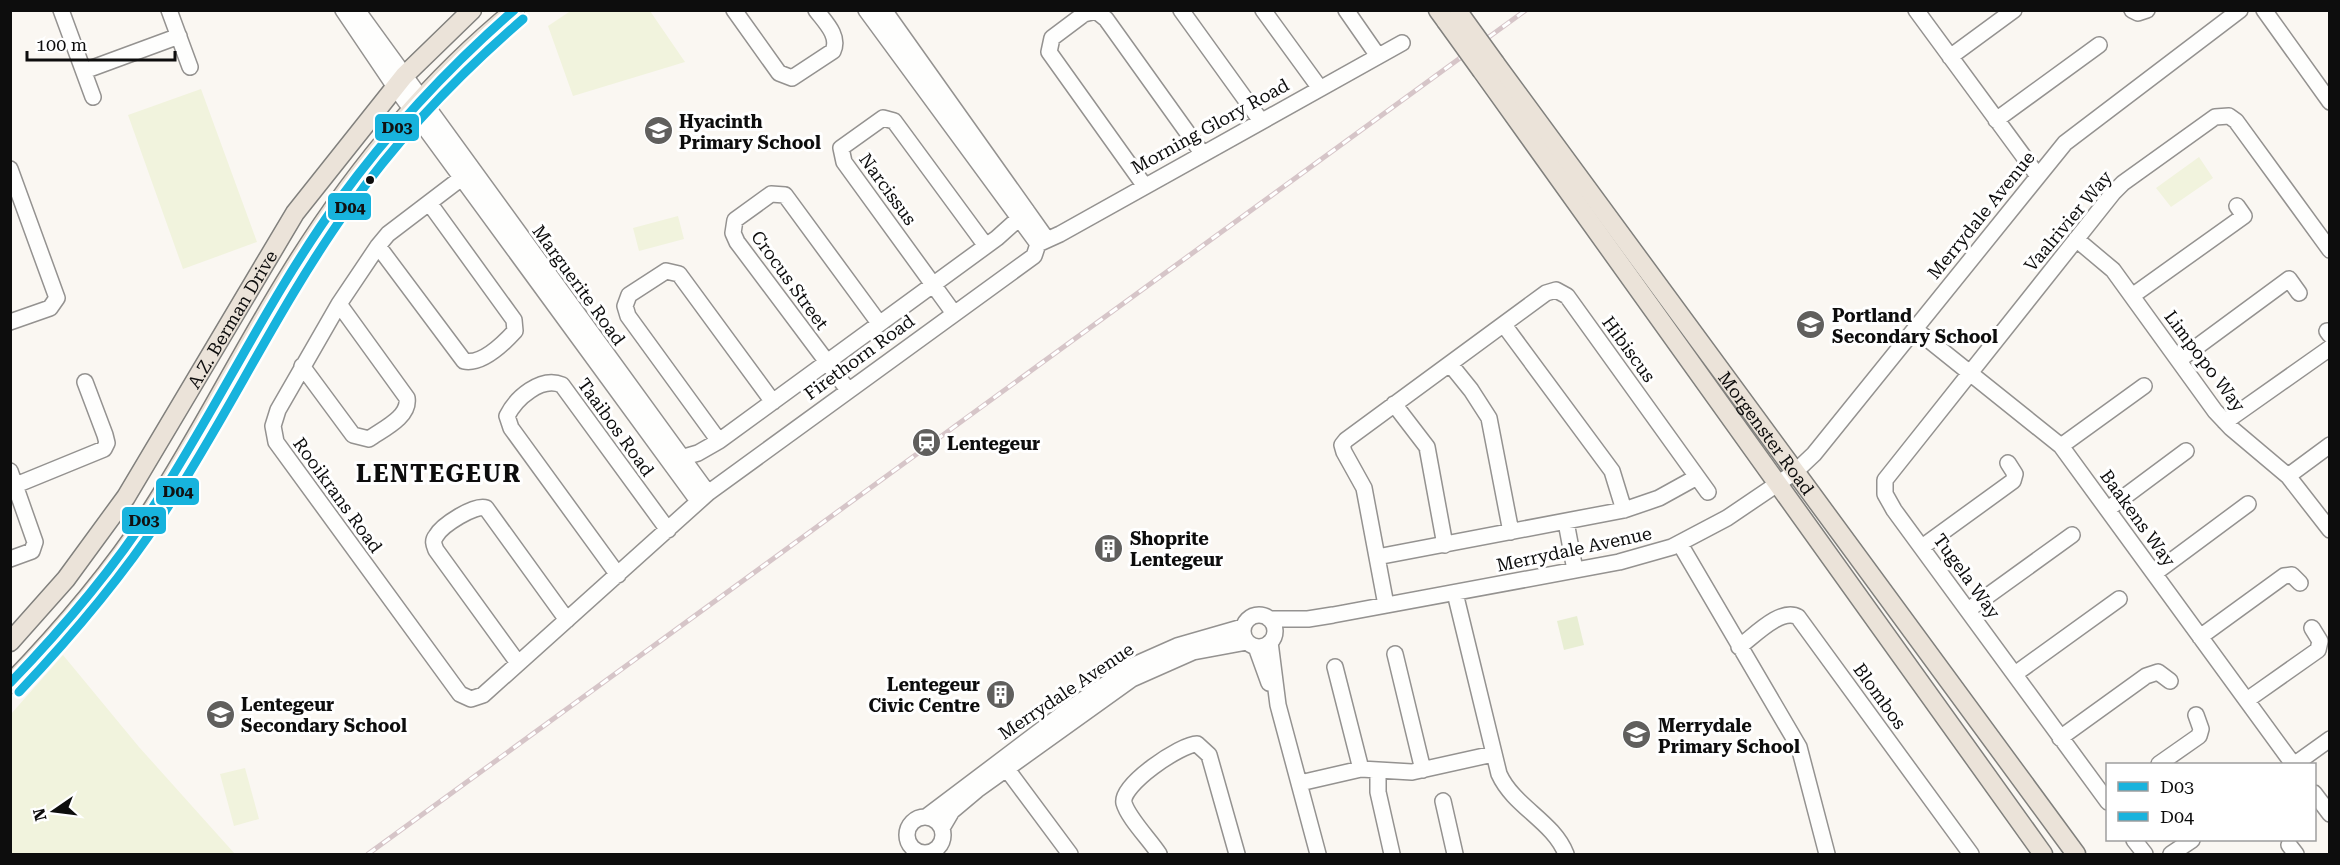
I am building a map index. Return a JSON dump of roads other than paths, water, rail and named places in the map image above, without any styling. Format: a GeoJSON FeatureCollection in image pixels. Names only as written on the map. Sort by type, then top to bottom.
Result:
{"type":"FeatureCollection","features":[{"type":"Feature","properties":{"kind":"main road","name":"A.Z. Berman Drive"},"geometry":{"type":"LineString","coordinates":[[10,642],[66,579],[126,497],[290,220],[395,75],[472,10]]}},
{"type":"Feature","properties":{"kind":"main road","name":"A.Z. Berman Drive"},"geometry":{"type":"LineString","coordinates":[[10,684],[59,632],[139,528],[312,240],[358,176],[416,104],[461,57],[515,10]]}},
{"type":"Feature","properties":{"kind":"main road","name":"Morgenster Road"},"geometry":{"type":"LineString","coordinates":[[1450,14],[1777,485],[2043,855]]}},
{"type":"Feature","properties":{"kind":"main road","name":"Morgenster Road"},"geometry":{"type":"LineString","coordinates":[[1488,67],[1795,472],[2076,855]]}},
{"type":"Feature","properties":{"kind":"street"},"geometry":{"type":"LineString","coordinates":[[61,10],[93,97]]}},
{"type":"Feature","properties":{"kind":"street"},"geometry":{"type":"LineString","coordinates":[[169,10],[190,67]]}},
{"type":"Feature","properties":{"kind":"street"},"geometry":{"type":"LineString","coordinates":[[344,10],[395,75]]}},
{"type":"Feature","properties":{"kind":"street"},"geometry":{"type":"LineString","coordinates":[[357,10],[395,75]]}},
{"type":"Feature","properties":{"kind":"street"},"geometry":{"type":"LineString","coordinates":[[734,10],[779,73],[792,78],[833,51],[836,45],[834,37],[816,10]]}},
{"type":"Feature","properties":{"kind":"street"},"geometry":{"type":"LineString","coordinates":[[866,10],[1023,214]]}},
{"type":"Feature","properties":{"kind":"street"},"geometry":{"type":"LineString","coordinates":[[884,10],[1042,241]]}},
{"type":"Feature","properties":{"kind":"street"},"geometry":{"type":"LineString","coordinates":[[1181,10],[1261,121]]}},
{"type":"Feature","properties":{"kind":"street"},"geometry":{"type":"LineString","coordinates":[[1263,10],[1318,87]]}},
{"type":"Feature","properties":{"kind":"street"},"geometry":{"type":"LineString","coordinates":[[1346,10],[1378,56]]}},
{"type":"Feature","properties":{"kind":"street"},"geometry":{"type":"LineString","coordinates":[[1916,10],[2038,176]]}},
{"type":"Feature","properties":{"kind":"street"},"geometry":{"type":"LineString","coordinates":[[1950,57],[2014,10]]}},
{"type":"Feature","properties":{"kind":"street","name":"Merrydale Avenue"},"geometry":{"type":"LineString","coordinates":[[1258,639],[1253,616],[1269,619],[1308,619],[1575,570],[1636,558],[1680,544],[1706,531],[1795,472],[1830,435],[2038,176],[2081,129],[2240,10]]}},
{"type":"Feature","properties":{"kind":"street"},"geometry":{"type":"LineString","coordinates":[[2264,10],[2330,102]]}},
{"type":"Feature","properties":{"kind":"street"},"geometry":{"type":"LineString","coordinates":[[1144,185],[1049,52],[1052,38],[1084,14],[1096,11],[1106,19],[1202,153]]}},
{"type":"Feature","properties":{"kind":"street"},"geometry":{"type":"LineString","coordinates":[[84,71],[179,36]]}},
{"type":"Feature","properties":{"kind":"street","name":"Morning Glory Road"},"geometry":{"type":"LineString","coordinates":[[1042,241],[1060,234],[1318,87],[1402,43]]}},
{"type":"Feature","properties":{"kind":"street"},"geometry":{"type":"LineString","coordinates":[[1996,120],[2098,45]]}},
{"type":"Feature","properties":{"kind":"street","name":"Marguerite Road"},"geometry":{"type":"LineString","coordinates":[[395,75],[703,497]]}},
{"type":"Feature","properties":{"kind":"street","name":"Vaalrivier Way"},"geometry":{"type":"LineString","coordinates":[[1969,372],[2123,183],[2221,115],[2236,121],[2330,250]]}},
{"type":"Feature","properties":{"kind":"street","name":"Narcissus"},"geometry":{"type":"LineString","coordinates":[[953,312],[844,162],[841,148],[883,118],[894,121],[986,246]]}},
{"type":"Feature","properties":{"kind":"street"},"geometry":{"type":"LineString","coordinates":[[10,169],[57,298],[50,308],[10,322]]}},
{"type":"Feature","properties":{"kind":"street","name":"Rooikrans Road"},"geometry":{"type":"LineString","coordinates":[[467,175],[388,234],[378,246],[339,304],[302,366],[275,418],[276,442],[460,694],[471,699]]}},
{"type":"Feature","properties":{"kind":"street","name":"Crocus Street"},"geometry":{"type":"LineString","coordinates":[[848,390],[825,363],[738,242],[732,226],[741,214],[771,194],[785,195],[879,323]]}},
{"type":"Feature","properties":{"kind":"street"},"geometry":{"type":"LineString","coordinates":[[378,246],[465,361],[479,360],[510,337],[515,331],[514,320],[430,204]]}},
{"type":"Feature","properties":{"kind":"street"},"geometry":{"type":"LineString","coordinates":[[2132,296],[2244,216],[2237,206]]}},
{"type":"Feature","properties":{"kind":"street","name":"Firethorn Road"},"geometry":{"type":"LineString","coordinates":[[676,461],[698,453],[719,441],[1012,227],[1023,214]]}},
{"type":"Feature","properties":{"kind":"street","name":"Limpopo Way"},"geometry":{"type":"LineString","coordinates":[[2076,239],[2106,262],[2225,422],[2288,476],[2330,530]]}},
{"type":"Feature","properties":{"kind":"street","name":"Firethorn Road"},"geometry":{"type":"LineString","coordinates":[[471,699],[483,695],[703,497],[953,312],[1034,256],[1042,241]]}},
{"type":"Feature","properties":{"kind":"street"},"geometry":{"type":"LineString","coordinates":[[719,441],[628,316],[625,306],[629,295],[666,271],[679,274],[773,402]]}},
{"type":"Feature","properties":{"kind":"street"},"geometry":{"type":"LineString","coordinates":[[2179,360],[2289,279],[2299,293]]}},
{"type":"Feature","properties":{"kind":"street","name":"Hibiscus"},"geometry":{"type":"LineString","coordinates":[[1386,605],[1364,488],[1342,445],[1394,404],[1546,293],[1556,290],[1567,296],[1708,492]]}},
{"type":"Feature","properties":{"kind":"street"},"geometry":{"type":"LineString","coordinates":[[302,366],[352,435],[361,439],[369,439],[404,413],[408,406],[407,398],[339,304]]}},
{"type":"Feature","properties":{"kind":"street"},"geometry":{"type":"LineString","coordinates":[[1504,325],[1612,471],[1624,510]]}},
{"type":"Feature","properties":{"kind":"street","name":"Baakens Way"},"geometry":{"type":"LineString","coordinates":[[1915,329],[2061,446],[2293,763]]}},
{"type":"Feature","properties":{"kind":"street"},"geometry":{"type":"LineString","coordinates":[[2225,422],[2330,348]]}},
{"type":"Feature","properties":{"kind":"street"},"geometry":{"type":"LineString","coordinates":[[1450,364],[1472,390],[1489,418],[1511,532]]}},
{"type":"Feature","properties":{"kind":"street","name":"Tugela Way"},"geometry":{"type":"LineString","coordinates":[[1969,372],[1885,480],[1883,489],[1886,498],[2106,801]]}},
{"type":"Feature","properties":{"kind":"street","name":"Taaibos Road"},"geometry":{"type":"LineString","coordinates":[[618,574],[512,428],[507,416],[512,406],[543,382],[553,381],[562,385],[668,530]]}},
{"type":"Feature","properties":{"kind":"street"},"geometry":{"type":"LineString","coordinates":[[10,559],[34,548],[33,533],[13,478],[104,449],[107,443],[85,382]]}},
{"type":"Feature","properties":{"kind":"street"},"geometry":{"type":"LineString","coordinates":[[2061,446],[2144,386]]}},
{"type":"Feature","properties":{"kind":"street"},"geometry":{"type":"LineString","coordinates":[[1394,404],[1427,447],[1445,545]]}},
{"type":"Feature","properties":{"kind":"street"},"geometry":{"type":"LineString","coordinates":[[2288,476],[2330,445]]}},
{"type":"Feature","properties":{"kind":"street"},"geometry":{"type":"LineString","coordinates":[[2108,509],[2186,451]]}},
{"type":"Feature","properties":{"kind":"street"},"geometry":{"type":"LineString","coordinates":[[1922,548],[2013,481],[2015,474],[2008,463]]}},
{"type":"Feature","properties":{"kind":"street"},"geometry":{"type":"LineString","coordinates":[[1377,557],[1624,510],[1659,498],[1697,477]]}},
{"type":"Feature","properties":{"kind":"street"},"geometry":{"type":"LineString","coordinates":[[2155,573],[2248,504]]}},
{"type":"Feature","properties":{"kind":"street"},"geometry":{"type":"LineString","coordinates":[[518,663],[436,550],[434,541],[437,534],[472,508],[486,508],[567,620]]}},
{"type":"Feature","properties":{"kind":"street"},"geometry":{"type":"LineString","coordinates":[[1566,522],[1575,570]]}},
{"type":"Feature","properties":{"kind":"street"},"geometry":{"type":"LineString","coordinates":[[1968,610],[2072,535]]}},
{"type":"Feature","properties":{"kind":"street"},"geometry":{"type":"LineString","coordinates":[[1680,544],[1799,747],[1827,855]]}},
{"type":"Feature","properties":{"kind":"street"},"geometry":{"type":"LineString","coordinates":[[2200,637],[2284,576],[2292,575],[2300,583]]}},
{"type":"Feature","properties":{"kind":"street"},"geometry":{"type":"LineString","coordinates":[[1455,592],[1499,774],[1506,787],[1558,838],[1566,855]]}},
{"type":"Feature","properties":{"kind":"street"},"geometry":{"type":"LineString","coordinates":[[2015,674],[2119,599]]}},
{"type":"Feature","properties":{"kind":"street","name":"Blombos"},"geometry":{"type":"LineString","coordinates":[[1739,647],[1781,617],[1790,614],[1798,617],[1971,855]]}},
{"type":"Feature","properties":{"kind":"street"},"geometry":{"type":"LineString","coordinates":[[1269,619],[1274,627],[1258,639],[1300,783],[1318,855]]}},
{"type":"Feature","properties":{"kind":"street","name":"Merrydale Avenue"},"geometry":{"type":"LineString","coordinates":[[926,817],[1099,694],[1182,656],[1223,644],[1258,639],[1308,619]]}},
{"type":"Feature","properties":{"kind":"street"},"geometry":{"type":"LineString","coordinates":[[2247,700],[2318,650],[2320,641],[2312,628]]}},
{"type":"Feature","properties":{"kind":"street"},"geometry":{"type":"LineString","coordinates":[[1395,654],[1423,770]]}},
{"type":"Feature","properties":{"kind":"street"},"geometry":{"type":"LineString","coordinates":[[1335,667],[1362,769]]}},
{"type":"Feature","properties":{"kind":"street"},"geometry":{"type":"LineString","coordinates":[[2060,738],[2146,676],[2158,672],[2170,681]]}},
{"type":"Feature","properties":{"kind":"street","name":"Merrydale Avenue"},"geometry":{"type":"LineString","coordinates":[[942,828],[952,811],[1099,694]]}},
{"type":"Feature","properties":{"kind":"street"},"geometry":{"type":"LineString","coordinates":[[2162,763],[2199,736],[2201,729],[2196,715]]}},
{"type":"Feature","properties":{"kind":"street"},"geometry":{"type":"LineString","coordinates":[[2297,763],[2330,740]]}},
{"type":"Feature","properties":{"kind":"street"},"geometry":{"type":"LineString","coordinates":[[1159,855],[1126,807],[1124,794],[1130,786],[1178,750],[1197,744],[1209,755],[1237,855]]}},
{"type":"Feature","properties":{"kind":"street"},"geometry":{"type":"LineString","coordinates":[[1300,783],[1362,769],[1401,772],[1423,770],[1493,754]]}},
{"type":"Feature","properties":{"kind":"street"},"geometry":{"type":"LineString","coordinates":[[1006,768],[1070,855]]}},
{"type":"Feature","properties":{"kind":"street"},"geometry":{"type":"LineString","coordinates":[[1378,770],[1378,792],[1392,855]]}},
{"type":"Feature","properties":{"kind":"street"},"geometry":{"type":"LineString","coordinates":[[2316,796],[2330,814]]}},
{"type":"Feature","properties":{"kind":"street"},"geometry":{"type":"LineString","coordinates":[[1443,801],[1455,855]]}},
{"type":"Feature","properties":{"kind":"street"},"geometry":{"type":"LineString","coordinates":[[926,817],[935,820],[942,828],[941,843],[928,854],[906,848],[909,825],[916,819],[926,817]]}},
{"type":"Feature","properties":{"kind":"street"},"geometry":{"type":"LineString","coordinates":[[2135,841],[2145,855]]}},
{"type":"Feature","properties":{"kind":"street"},"geometry":{"type":"LineString","coordinates":[[2171,855],[2191,841]]}},
{"type":"Feature","properties":{"kind":"railway"},"geometry":{"type":"LineString","coordinates":[[368,854],[1526,10]]}},
{"type":"Feature","properties":{"kind":"place","name":"Hyacinth Primary School"},"geometry":{"type":"Point","coordinates":[658,131]}},
{"type":"Feature","properties":{"kind":"place","name":"Portland Secondary School"},"geometry":{"type":"Point","coordinates":[1811,325]}},
{"type":"Feature","properties":{"kind":"place","name":"Lentegeur"},"geometry":{"type":"Point","coordinates":[926,443]}},
{"type":"Feature","properties":{"kind":"place","name":"Shoprite Lentegeur"},"geometry":{"type":"Point","coordinates":[1109,548]}},
{"type":"Feature","properties":{"kind":"place","name":"Lentegeur Civic Centre"},"geometry":{"type":"Point","coordinates":[1001,694]}},
{"type":"Feature","properties":{"kind":"place","name":"Lentegeur Secondary School"},"geometry":{"type":"Point","coordinates":[220,714]}},
{"type":"Feature","properties":{"kind":"place","name":"Merrydale Primary School"},"geometry":{"type":"Point","coordinates":[1637,735]}},
{"type":"Feature","properties":{"kind":"district","name":"LENTEGEUR"},"geometry":{"type":"Point","coordinates":[439,474]}}]}
